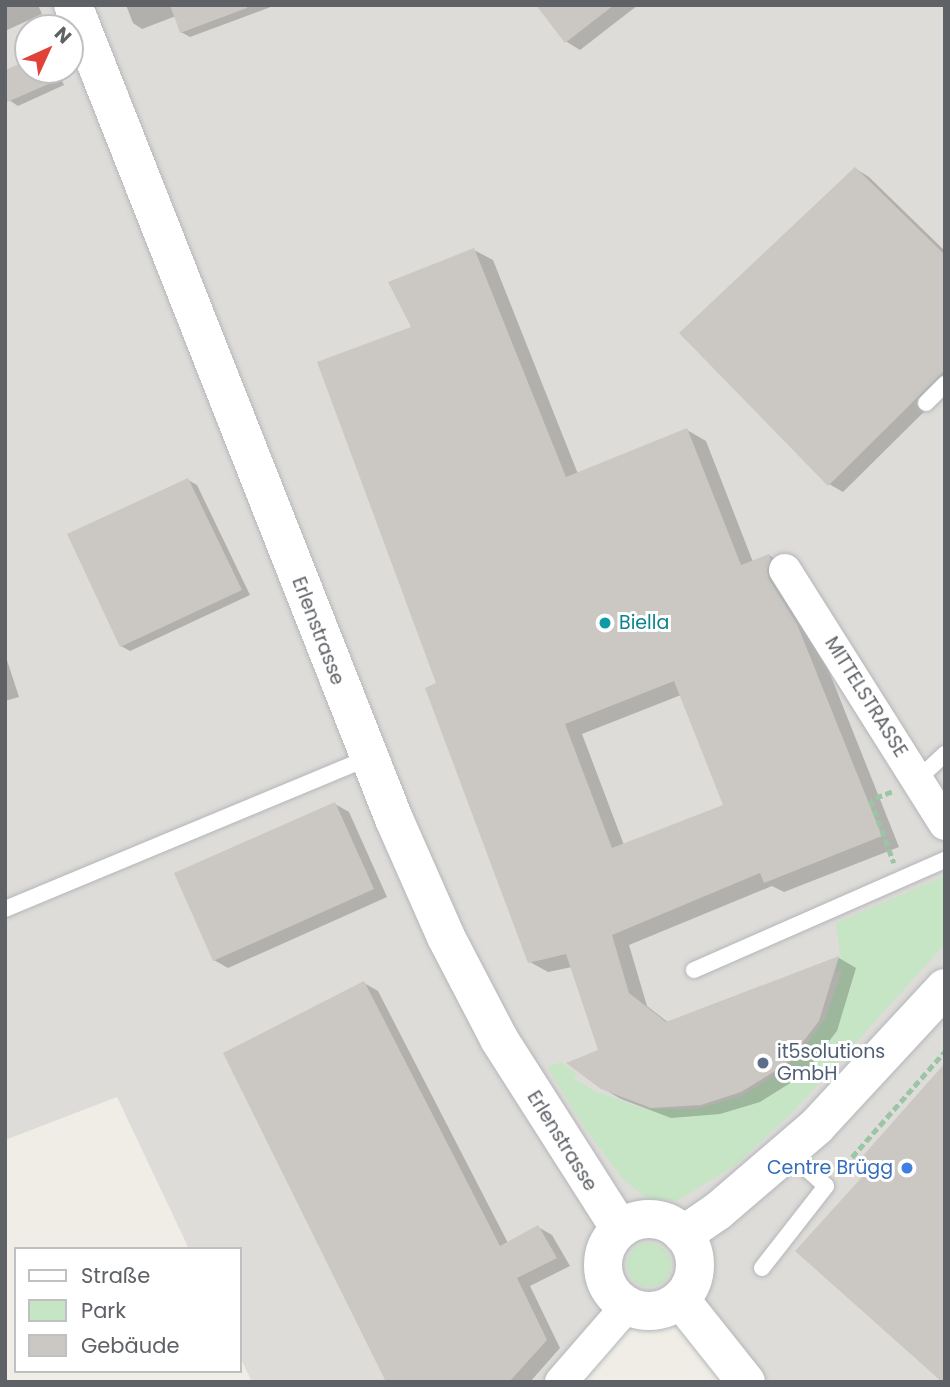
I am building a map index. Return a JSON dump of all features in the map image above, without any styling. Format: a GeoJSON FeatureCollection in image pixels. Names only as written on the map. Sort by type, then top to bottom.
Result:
{"type":"FeatureCollection","features":[{"type":"Feature","properties":{"kind":"main road","name":"Erlenstrasse"},"geometry":{"type":"LineString","coordinates":[[73,5],[367,758],[446,937],[499,1039],[620,1229]]}},
{"type":"Feature","properties":{"kind":"main road"},"geometry":{"type":"LineString","coordinates":[[683,1235],[718,1211],[788,1152],[945,988]]}},
{"type":"Feature","properties":{"kind":"main road"},"geometry":{"type":"LineString","coordinates":[[652,1219],[664,1222],[683,1235],[690,1244],[694,1268],[687,1290],[680,1299],[652,1311],[628,1305],[615,1296],[607,1284],[603,1269],[607,1247],[620,1229],[641,1220],[652,1219]]}},
{"type":"Feature","properties":{"kind":"main road"},"geometry":{"type":"LineString","coordinates":[[680,1299],[746,1382]]}},
{"type":"Feature","properties":{"kind":"street","name":"MITTELSTRASSE"},"geometry":{"type":"LineString","coordinates":[[785,570],[907,785],[945,824]]}},
{"type":"Feature","properties":{"kind":"street"},"geometry":{"type":"LineString","coordinates":[[561,1382],[628,1305]]}},
{"type":"Feature","properties":{"kind":"lane"},"geometry":{"type":"LineString","coordinates":[[926,403],[945,384]]}},
{"type":"Feature","properties":{"kind":"lane"},"geometry":{"type":"LineString","coordinates":[[907,785],[945,754]]}},
{"type":"Feature","properties":{"kind":"lane"},"geometry":{"type":"LineString","coordinates":[[5,909],[367,758]]}},
{"type":"Feature","properties":{"kind":"lane"},"geometry":{"type":"LineString","coordinates":[[694,970],[945,860]]}},
{"type":"Feature","properties":{"kind":"lane"},"geometry":{"type":"LineString","coordinates":[[762,1268],[826,1186],[788,1152]]}},
{"type":"Feature","properties":{"kind":"path"},"geometry":{"type":"LineString","coordinates":[[900,880],[871,800],[907,785]]}},
{"type":"Feature","properties":{"kind":"path"},"geometry":{"type":"LineString","coordinates":[[826,1186],[945,1051]]}},
{"type":"Feature","properties":{"kind":"shaded area"},"geometry":{"type":"Polygon","coordinates":[[[5,5],[945,5],[945,1382],[746,1382],[665,1308],[640,1310],[561,1382],[252,1382],[242,1361],[242,1247],[188,1247],[117,1097],[5,1140],[5,5]]]}},
{"type":"Feature","properties":{"kind":"green space"},"geometry":{"type":"Polygon","coordinates":[[[945,876],[945,944],[794,1111],[734,1166],[677,1201],[647,1198],[623,1179],[585,1128],[547,1067],[561,1062],[577,1074],[573,1078],[594,1091],[646,1109],[696,1109],[742,1096],[783,1070],[805,1047],[826,1017],[842,970],[836,973],[840,954],[836,923],[945,876]]]}},
{"type":"Feature","properties":{"kind":"green space"},"geometry":{"type":"Polygon","coordinates":[[[649,1243],[665,1249],[671,1265],[665,1281],[649,1287],[633,1281],[627,1265],[633,1249],[649,1243]]]}},
{"type":"Feature","properties":{"kind":"building"},"geometry":{"type":"Polygon","coordinates":[[[170,5],[247,5],[247,8],[180,33],[170,5]]]}},
{"type":"Feature","properties":{"kind":"building"},"geometry":{"type":"Polygon","coordinates":[[[536,5],[614,5],[565,43],[536,5]]]}},
{"type":"Feature","properties":{"kind":"building"},"geometry":{"type":"Polygon","coordinates":[[[14,66],[14,84],[49,84],[5,103],[5,70],[14,66]]]}},
{"type":"Feature","properties":{"kind":"building"},"geometry":{"type":"Polygon","coordinates":[[[855,167],[945,255],[945,370],[828,486],[679,333],[855,167]]]}},
{"type":"Feature","properties":{"kind":"building","name":"Biella"},"geometry":{"type":"Polygon","coordinates":[[[474,248],[566,477],[687,428],[741,565],[769,554],[769,579],[797,624],[882,836],[764,883],[760,873],[612,935],[629,993],[666,1022],[839,956],[819,1021],[785,1065],[741,1092],[701,1105],[651,1108],[601,1089],[566,1063],[598,1050],[566,954],[528,963],[425,688],[436,683],[317,362],[411,327],[388,282],[474,248]],[[674,681],[565,724],[612,848],[723,805],[674,681]]]}},
{"type":"Feature","properties":{"kind":"building"},"geometry":{"type":"Polygon","coordinates":[[[188,478],[242,590],[120,647],[67,534],[188,478]]]}},
{"type":"Feature","properties":{"kind":"building"},"geometry":{"type":"Polygon","coordinates":[[[335,802],[374,889],[213,961],[174,873],[335,802]]]}},
{"type":"Feature","properties":{"kind":"building"},"geometry":{"type":"Polygon","coordinates":[[[364,981],[500,1246],[538,1225],[557,1258],[517,1278],[547,1340],[509,1382],[386,1382],[223,1053],[364,981]]]}},
{"type":"Feature","properties":{"kind":"building","name":"Centre Brügg"},"geometry":{"type":"Polygon","coordinates":[[[945,1063],[945,1382],[942,1382],[795,1251],[863,1176],[853,1167],[945,1063]]]}},
{"type":"Feature","properties":{"kind":"place","name":"Biella"},"geometry":{"type":"Point","coordinates":[605,623]}},
{"type":"Feature","properties":{"kind":"place","name":"it5solutions GmbH"},"geometry":{"type":"Point","coordinates":[763,1063]}},
{"type":"Feature","properties":{"kind":"place","name":"Centre Brügg"},"geometry":{"type":"Point","coordinates":[907,1168]}}]}
